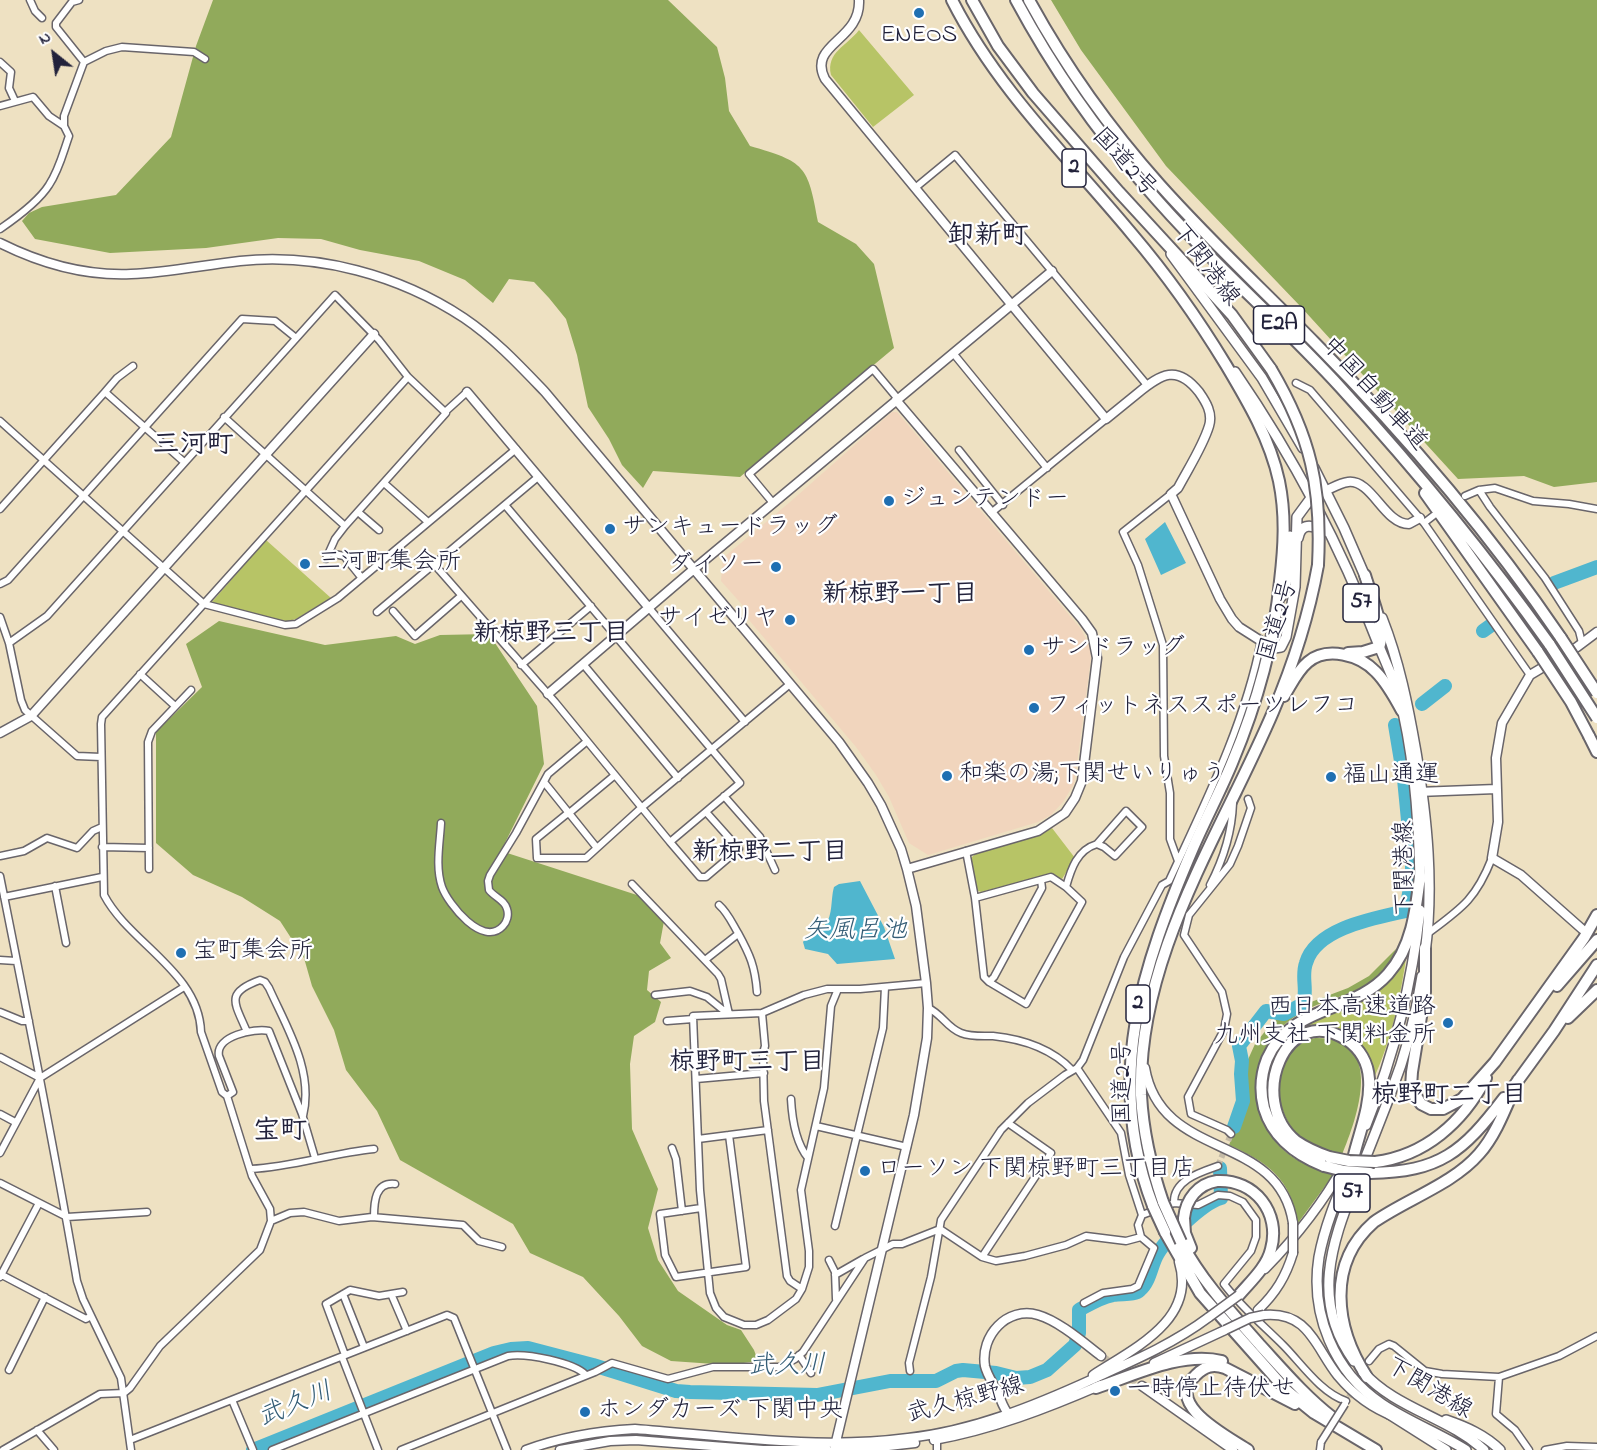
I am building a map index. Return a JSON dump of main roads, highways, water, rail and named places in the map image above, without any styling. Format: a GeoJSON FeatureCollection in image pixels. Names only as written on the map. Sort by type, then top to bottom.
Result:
{"type":"FeatureCollection","features":[{"type":"Feature","properties":{"kind":"highway","name":"国道2号"},"geometry":{"type":"LineString","coordinates":[[952,0],[984,55],[1014,97],[1151,256],[1204,329],[1250,405],[1275,463],[1284,519],[1284,555],[1277,612],[1264,645],[1256,696],[1240,743],[1159,934],[1135,1020],[1130,1062],[1132,1118],[1138,1158],[1164,1203]]}},
{"type":"Feature","properties":{"kind":"highway","name":"国道2号"},"geometry":{"type":"LineString","coordinates":[[972,0],[999,46],[1033,93],[1232,315],[1271,369],[1300,424],[1312,463],[1320,526],[1318,565],[1306,618],[1273,711],[1195,878],[1175,928],[1153,997],[1144,1043],[1141,1079],[1144,1128],[1151,1161],[1191,1280],[1210,1306],[1287,1391],[1314,1413],[1376,1450]]}},
{"type":"Feature","properties":{"kind":"highway","name":"中国自動車道"},"geometry":{"type":"LineString","coordinates":[[1016,0],[1067,86],[1111,145],[1145,187],[1341,388],[1467,532],[1550,645],[1597,718]]}},
{"type":"Feature","properties":{"kind":"highway","name":"中国自動車道"},"geometry":{"type":"LineString","coordinates":[[1029,0],[1079,81],[1130,150],[1192,219],[1314,342],[1407,441],[1482,530],[1572,653],[1597,693]]}},
{"type":"Feature","properties":{"kind":"highway"},"geometry":{"type":"LineString","coordinates":[[1394,448],[1539,652],[1571,702],[1597,752]]}},
{"type":"Feature","properties":{"kind":"highway"},"geometry":{"type":"LineString","coordinates":[[1273,711],[1296,675],[1308,662],[1324,654],[1363,652],[1379,647],[1382,630],[1365,575]]}},
{"type":"Feature","properties":{"kind":"highway"},"geometry":{"type":"LineString","coordinates":[[1337,653],[1358,659],[1374,669],[1402,711]]}},
{"type":"Feature","properties":{"kind":"highway"},"geometry":{"type":"LineString","coordinates":[[1572,653],[1597,688]]}},
{"type":"Feature","properties":{"kind":"highway"},"geometry":{"type":"LineString","coordinates":[[1420,876],[1412,928],[1399,959],[1388,975],[1365,992],[1312,1015],[1292,1027],[1276,1042],[1263,1071],[1262,1091],[1266,1115],[1271,1126],[1286,1145],[1295,1152],[1327,1162],[1375,1162],[1407,1155],[1440,1136],[1466,1110],[1495,1062]]}},
{"type":"Feature","properties":{"kind":"highway"},"geometry":{"type":"LineString","coordinates":[[1425,948],[1424,1008],[1412,1072],[1413,1093],[1425,1107],[1437,1110],[1450,1107],[1467,1094],[1495,1062],[1584,938],[1597,915]]}},
{"type":"Feature","properties":{"kind":"highway"},"geometry":{"type":"LineString","coordinates":[[1528,1017],[1597,940]]}},
{"type":"Feature","properties":{"kind":"highway"},"geometry":{"type":"LineString","coordinates":[[1354,1155],[1367,1106],[1369,1081],[1365,1063],[1357,1048],[1344,1038],[1322,1032],[1307,1034],[1292,1043],[1279,1059],[1273,1080],[1274,1103],[1289,1133],[1297,1141],[1344,1171],[1395,1172],[1420,1167],[1457,1151],[1481,1128],[1554,1031],[1597,965]]}},
{"type":"Feature","properties":{"kind":"highway"},"geometry":{"type":"LineString","coordinates":[[1554,1031],[1597,990]]}},
{"type":"Feature","properties":{"kind":"highway"},"geometry":{"type":"LineString","coordinates":[[1367,1377],[1349,1342],[1341,1309],[1342,1275],[1352,1247],[1374,1222],[1453,1176],[1480,1153],[1492,1134],[1518,1080]]}},
{"type":"Feature","properties":{"kind":"highway"},"geometry":{"type":"LineString","coordinates":[[1179,1244],[1184,1211],[1190,1198],[1199,1189],[1221,1180],[1247,1187],[1259,1197],[1270,1214],[1273,1230],[1271,1251],[1239,1295]]}},
{"type":"Feature","properties":{"kind":"highway","name":"国道2号"},"geometry":{"type":"LineString","coordinates":[[1179,1244],[1208,1284],[1299,1388],[1365,1444]]}},
{"type":"Feature","properties":{"kind":"highway"},"geometry":{"type":"LineString","coordinates":[[1096,1388],[1180,1361],[1206,1358],[1234,1366],[1275,1394]]}},
{"type":"Feature","properties":{"kind":"highway"},"geometry":{"type":"LineString","coordinates":[[1248,1450],[1193,1410],[1187,1399],[1188,1386],[1207,1366],[1225,1368],[1314,1413]]}},
{"type":"Feature","properties":{"kind":"main road","name":"下関港線"},"geometry":{"type":"LineString","coordinates":[[1152,228],[1262,378],[1294,431],[1365,575],[1398,669],[1409,710],[1428,850],[1427,934],[1415,1012],[1401,1065],[1344,1212],[1330,1255],[1329,1294],[1334,1320],[1350,1356],[1367,1377],[1384,1391],[1415,1410],[1465,1435],[1484,1450]]}},
{"type":"Feature","properties":{"kind":"main road","name":"下関港線"},"geometry":{"type":"LineString","coordinates":[[1204,329],[1258,407],[1311,498],[1358,595],[1398,693],[1419,792],[1418,931],[1410,984],[1397,1038],[1381,1087],[1327,1226],[1319,1258],[1317,1287],[1321,1317],[1332,1346],[1346,1370],[1362,1388],[1382,1404],[1467,1450]]}},
{"type":"Feature","properties":{"kind":"main road"},"geometry":{"type":"LineString","coordinates":[[1277,612],[1287,575],[1292,515],[1297,506],[1325,491]]}},
{"type":"Feature","properties":{"kind":"main road"},"geometry":{"type":"LineString","coordinates":[[1264,645],[1281,647],[1287,637],[1295,587],[1297,517],[1311,498]]}},
{"type":"Feature","properties":{"kind":"main road"},"geometry":{"type":"LineString","coordinates":[[1296,546],[1300,531],[1307,526],[1316,528],[1330,537]]}},
{"type":"Feature","properties":{"kind":"main road"},"geometry":{"type":"LineString","coordinates":[[1362,1388],[1389,1414],[1446,1450]]}},
{"type":"Feature","properties":{"kind":"main road"},"geometry":{"type":"LineString","coordinates":[[1415,1410],[1478,1433],[1500,1450]]}},
{"type":"Feature","properties":{"kind":"water"},"geometry":{"type":"Polygon","coordinates":[[[1165,522],[1186,563],[1161,575],[1145,539],[1165,522]]]}},
{"type":"Feature","properties":{"kind":"water","name":"矢風呂池"},"geometry":{"type":"Polygon","coordinates":[[[860,881],[884,927],[895,959],[837,964],[828,954],[805,949],[803,942],[826,924],[834,887],[860,881]]]}},
{"type":"Feature","properties":{"kind":"waterway","name":"武久川"},"geometry":{"type":"LineString","coordinates":[[1554,583],[1597,567]]}},
{"type":"Feature","properties":{"kind":"waterway","name":"武久川"},"geometry":{"type":"LineString","coordinates":[[1483,631],[1490,626]]}},
{"type":"Feature","properties":{"kind":"waterway","name":"武久川"},"geometry":{"type":"LineString","coordinates":[[1422,704],[1445,686]]}},
{"type":"Feature","properties":{"kind":"waterway","name":"武久川"},"geometry":{"type":"LineString","coordinates":[[1234,1127],[1243,1101],[1242,1061],[1239,1046],[1266,1011],[1284,1014],[1303,1004],[1305,968],[1312,951],[1321,941],[1348,926],[1406,911],[1412,861],[1404,779],[1395,725]]}},
{"type":"Feature","properties":{"kind":"waterway","name":"武久川"},"geometry":{"type":"LineString","coordinates":[[253,1450],[494,1353],[511,1349],[528,1348],[593,1365],[676,1391],[690,1392],[817,1395],[890,1381],[936,1381],[963,1370],[996,1373],[1016,1378],[1030,1377],[1047,1370],[1075,1345],[1079,1333],[1079,1310],[1104,1297],[1135,1293],[1143,1287],[1156,1257],[1167,1241],[1195,1214],[1221,1198],[1220,1168]]}},
{"type":"Feature","properties":{"kind":"tunnel"},"geometry":{"type":"LineString","coordinates":[[1220,786],[1248,799]]}},
{"type":"Feature","properties":{"kind":"tunnel"},"geometry":{"type":"LineString","coordinates":[[1218,1166],[1231,1134]]}},
{"type":"Feature","properties":{"kind":"tunnel"},"geometry":{"type":"LineString","coordinates":[[1101,1356],[1142,1386]]}},
{"type":"Feature","properties":{"kind":"tunnel"},"geometry":{"type":"LineString","coordinates":[[1349,1397],[1364,1369]]}},
{"type":"Feature","properties":{"kind":"place","name":"ENEOS"},"geometry":{"type":"Point","coordinates":[919,13]}},
{"type":"Feature","properties":{"kind":"place","name":"ジュンテンドー"},"geometry":{"type":"Point","coordinates":[889,501]}},
{"type":"Feature","properties":{"kind":"place","name":"サンキュードラッグ"},"geometry":{"type":"Point","coordinates":[610,529]}},
{"type":"Feature","properties":{"kind":"place","name":"三河町集会所"},"geometry":{"type":"Point","coordinates":[305,564]}},
{"type":"Feature","properties":{"kind":"place","name":"ダイソー"},"geometry":{"type":"Point","coordinates":[776,567]}},
{"type":"Feature","properties":{"kind":"place","name":"サイゼリヤ"},"geometry":{"type":"Point","coordinates":[790,620]}},
{"type":"Feature","properties":{"kind":"place","name":"サンドラッグ"},"geometry":{"type":"Point","coordinates":[1029,650]}},
{"type":"Feature","properties":{"kind":"place","name":"フィットネススポーツレフコ"},"geometry":{"type":"Point","coordinates":[1034,708]}},
{"type":"Feature","properties":{"kind":"place","name":"和楽の湯;下関せいりゅう"},"geometry":{"type":"Point","coordinates":[947,776]}},
{"type":"Feature","properties":{"kind":"place","name":"福山通運"},"geometry":{"type":"Point","coordinates":[1331,777]}},
{"type":"Feature","properties":{"kind":"place","name":"宝町集会所"},"geometry":{"type":"Point","coordinates":[181,953]}},
{"type":"Feature","properties":{"kind":"place","name":"西日本高速道路 九州支社 下関料金所"},"geometry":{"type":"Point","coordinates":[1448,1023]}},
{"type":"Feature","properties":{"kind":"place","name":"ローソン 下関椋野町三丁目店"},"geometry":{"type":"Point","coordinates":[865,1171]}},
{"type":"Feature","properties":{"kind":"place","name":"一時停止待伏せ"},"geometry":{"type":"Point","coordinates":[1115,1391]}},
{"type":"Feature","properties":{"kind":"place","name":"ホンダカーズ 下関中央"},"geometry":{"type":"Point","coordinates":[585,1412]}},
{"type":"Feature","properties":{"kind":"district","name":"卸新町"},"geometry":{"type":"Point","coordinates":[988,239]}},
{"type":"Feature","properties":{"kind":"district","name":"三河町"},"geometry":{"type":"Point","coordinates":[193,448]}},
{"type":"Feature","properties":{"kind":"district","name":"新椋野一丁目"},"geometry":{"type":"Point","coordinates":[900,597]}},
{"type":"Feature","properties":{"kind":"district","name":"新椋野三丁目"},"geometry":{"type":"Point","coordinates":[551,636]}},
{"type":"Feature","properties":{"kind":"district","name":"新椋野二丁目"},"geometry":{"type":"Point","coordinates":[770,855]}},
{"type":"Feature","properties":{"kind":"district","name":"椋野町三丁目"},"geometry":{"type":"Point","coordinates":[747,1065]}},
{"type":"Feature","properties":{"kind":"district","name":"椋野町二丁目"},"geometry":{"type":"Point","coordinates":[1449,1098]}},
{"type":"Feature","properties":{"kind":"district","name":"宝町"},"geometry":{"type":"Point","coordinates":[280,1134]}}]}
